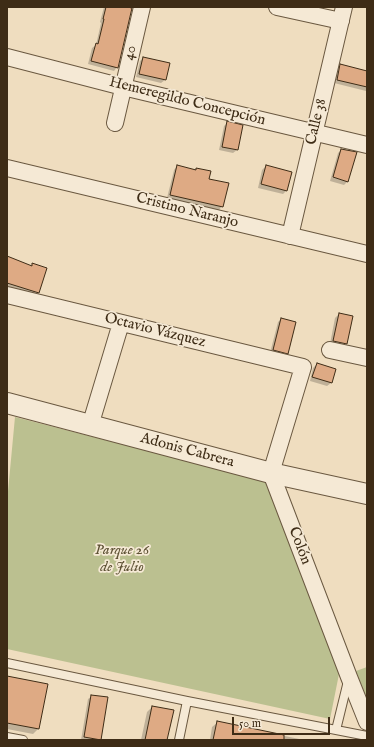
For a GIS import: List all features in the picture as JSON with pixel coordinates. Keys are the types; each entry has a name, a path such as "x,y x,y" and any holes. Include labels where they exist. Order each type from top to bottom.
{"street":[{"name":"40","path":"115,123 142,7"},
{"path":"277,7 342,14"},
{"name":"Calle 38","path":"290,236 342,14"},
{"name":"Hemeregildo Concepción","path":"7,57 123,87 367,145"},
{"name":"Cristino Naranjo","path":"7,168 367,254"},
{"name":"Octavio Vázquez","path":"7,295 303,367 271,473"},
{"path":"90,426 121,323"},
{"path":"330,350 367,358"},
{"name":"Adonis Cabrera","path":"8,408 90,426 271,473 367,494"},
{"name":"Colón","path":"271,473 367,722"}],"lane":[{"path":"7,663 187,701 367,736"},
{"path":"336,730 349,677"},
{"path":"179,740 187,701"},
{"path":"7,737 23,740"}],"green space":[{"name":"Parque 26 de Julio","path":"15,417 265,481 339,674 330,719 7,649 7,502"},
{"path":"367,667 367,699 356,671"}],"building":[{"path":"106,7 132,8 118,68 91,61 96,43 98,44"},
{"path":"143,57 170,63 166,80 139,74"},
{"path":"340,64 367,71 367,87 337,80"},
{"path":"227,121 243,125 238,150 222,147"},
{"path":"341,149 357,152 348,182 333,177"},
{"path":"177,165 196,170 196,168 211,171 209,179 229,183 223,207 170,195"},
{"path":"266,165 292,172 287,191 261,184"},
{"path":"7,256 32,266 32,263 47,268 39,293 7,283"},
{"path":"339,313 353,316 347,344 333,341"},
{"path":"281,318 296,322 288,354 273,350"},
{"path":"317,363 336,369 332,383 312,377"},
{"path":"7,676 48,684 39,729 7,723"},
{"path":"91,695 108,697 101,740 84,737"},
{"path":"152,706 174,710 167,740 145,740"},
{"path":"217,721 284,735 284,740 213,740"}]}
